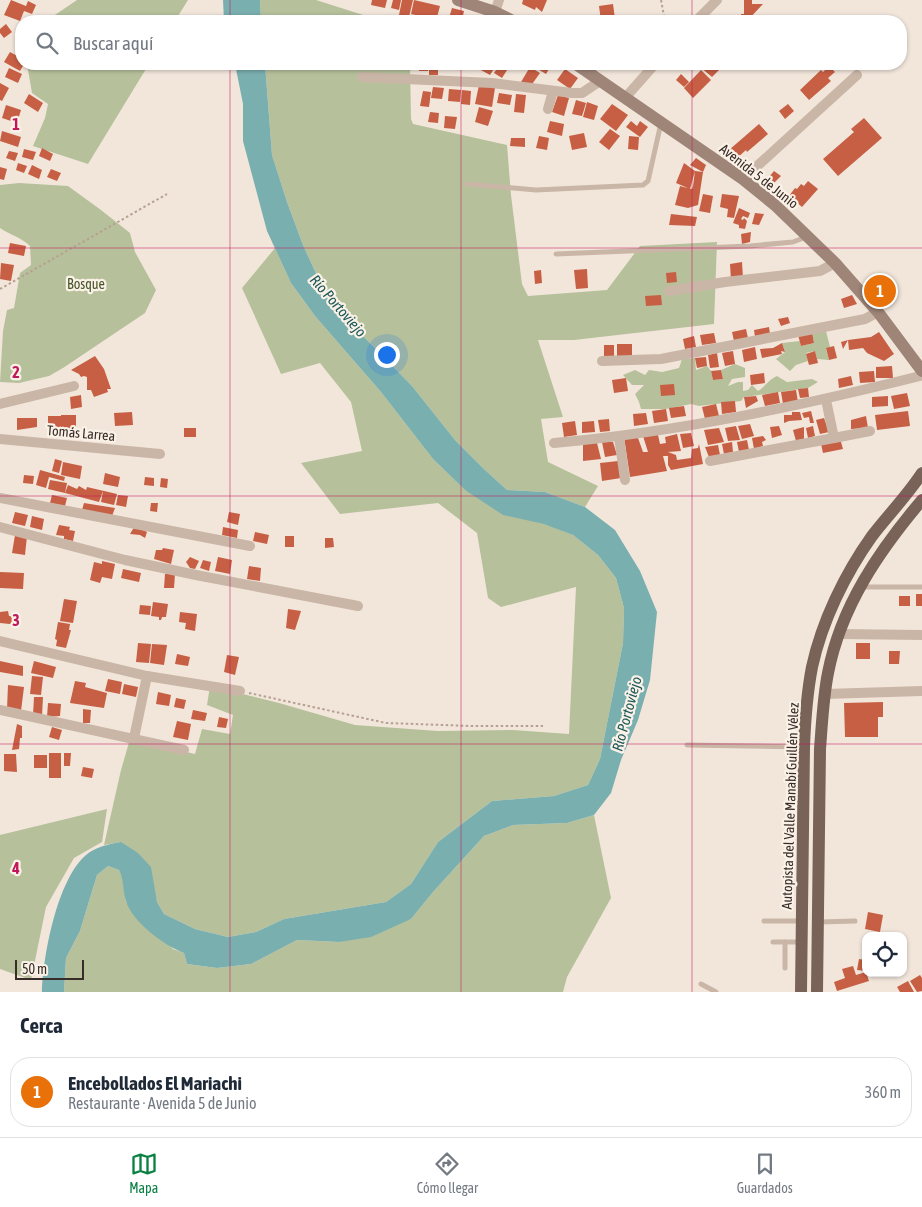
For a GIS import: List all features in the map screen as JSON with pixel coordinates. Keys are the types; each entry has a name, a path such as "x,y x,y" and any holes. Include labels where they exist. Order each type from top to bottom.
{"main road":[{"name":"Autopista del Valle Manabí Guillén Vélez","path":"801,992 804,747 806,711 812,667 819,643 847,576 872,537 922,473"},
{"name":"Autopista del Valle Manabí Guillén Vélez","path":"817,992 820,749 825,694 830,666 839,634 860,588 881,552 922,500"},
{"path":"802,923 818,923"}],"street":[{"path":"458,0 497,6 507,15"},
{"path":"702,15 717,0"},
{"name":"Avenida 5 de Junio","path":"584,70 743,180 775,205 835,263 878,312 898,339 921,376"},
{"path":"625,98 650,70"},
{"path":"743,180 857,75"},
{"path":"362,77 492,83 582,93 600,81"},
{"path":"548,109 553,91"},
{"path":"669,292 725,282 820,270 835,263"},
{"path":"602,360 661,360 865,319 878,312"},
{"path":"554,443 619,437 826,400 921,376"},
{"path":"0,404 74,386"},
{"path":"826,400 834,438"},
{"path":"710,461 870,431"},
{"path":"619,437 625,480"},
{"name":"Tomás Larrea","path":"0,439 160,454"},
{"path":"0,498 250,546"},
{"path":"0,527 134,562 358,606"},
{"path":"839,634 922,635"},
{"path":"0,641 147,676 240,691"},
{"path":"134,738 147,676"},
{"path":"825,694 922,691"},
{"path":"0,710 184,750"}],"lane":[{"path":"467,184 536,190 643,184 648,181 661,123"},
{"path":"556,254 750,246 793,242 809,236"},
{"path":"860,588 922,587"},
{"path":"687,746 804,747"},
{"path":"764,921 802,923"},
{"path":"818,923 855,921"},
{"path":"773,942 802,942"},
{"path":"785,942 785,968"},
{"path":"701,984 716,992"}],"path":[{"path":"661,0 664,15"},
{"path":"0,289 167,194"},
{"path":"240,691 386,723 543,726"}],"green space":[{"path":"77,0 188,0 179,15 55,15"},
{"path":"260,0 316,0 363,15 261,15"},
{"path":"28,70 145,70 88,164 33,146 45,118 48,104 32,93"},
{"path":"265,70 410,70 411,119 413,124 507,145 522,284 528,296 607,290 640,246 717,242 714,324 574,340 538,340 563,417 541,419 548,462 598,486 585,507 545,492 507,490 455,440 412,386 362,335 319,280 303,245 272,155"},
{"name":"Bosque","path":"19,183 68,186 101,210 130,233 135,252 156,290 145,313 49,376 19,383 0,382 3,331 7,310 14,308 20,273 31,265 30,246 23,240 0,228 0,185"},
{"path":"275,248 291,283 315,316 381,392 433,459 465,490 573,535 598,555 616,578 624,608 623,643 600,759 588,785 554,796 492,801 438,842 411,884 386,902 284,919 256,932 228,937 195,929 164,914 157,902 154,891 121,842 104,845 130,739 195,754 202,729 230,734 233,715 207,705 210,686 279,703 355,725 438,731 513,730 569,734 576,587 501,607 488,598 477,533 438,503 340,514 301,463 362,451 351,402 320,363 281,374 242,288"},
{"path":"826,331 830,347 826,349 829,360 817,359 815,351 806,353 808,361 796,365 790,371 776,359 785,352 782,343 800,341 801,346 814,343 812,332"},
{"path":"695,358 696,370 707,366 711,371 713,380 723,379 721,370 735,364 745,368 745,377 732,379 728,386 743,382 743,391 748,390 752,385 758,391 777,376 787,382 812,379 818,382 808,388 744,397 741,401 699,406 691,404 666,409 641,409 635,394 644,385 632,385 623,375 635,370 645,375 649,370 662,372 679,368 682,359"},
{"path":"107,809 102,842 74,858 46,907 31,980 0,969 0,835"},
{"path":"594,815 611,898 567,977 563,992 64,992 66,958 80,931 97,875 108,866 119,870 124,881 126,902 173,949 184,953 187,964 217,968 251,964 297,940 339,942 411,919 484,836 513,825 567,823"}],"water":[{"path":"223,0 260,0 261,15 224,15"},
{"name":"Río Portoviejo","path":"236,70 265,70 272,155 287,202 303,245 319,280 362,335 412,386 455,440 507,490 545,492 585,507 615,530 640,571 657,612 650,680 638,720 621,760 611,793 594,815 567,823 513,825 484,836 411,919 371,937 339,942 297,940 251,964 217,968 187,964 184,953 159,939 135,917 126,901 119,870 108,866 97,875 80,931 66,958 64,992 42,992 49,939 67,882 86,855 98,848 121,842 138,853 151,867 157,902 164,914 195,929 228,937 256,932 284,919 386,902 411,884 438,842 492,801 554,796 588,785 600,759 623,643 624,608 616,578 598,555 573,535 544,524 503,515 465,490 433,459 381,392 315,316 291,283 267,231 243,141 243,104"}],"building":[{"path":"11,0 26,6 28,1 36,5 32,14 24,11 22,15 15,15 15,19 4,15"},
{"path":"372,0 387,0 385,8 371,5"},
{"path":"393,0 401,0 399,10 391,8"},
{"path":"402,0 413,0 409,15 399,15"},
{"path":"414,0 440,6 438,15 411,14"},
{"path":"523,0 547,0 542,12 536,7 535,10 522,4"},
{"path":"744,0 752,0 752,4 763,4 753,15 741,15 744,14"},
{"path":"613,4 614,15 600,15 599,6"},
{"path":"452,8 464,11 463,15 450,15"},
{"path":"6,24 12,32 4,38 0,33 0,29"},
{"path":"10,52 15,55 15,68 4,62"},
{"path":"9,68 22,74 18,83 5,77"},
{"path":"429,70 438,70 438,75 429,75"},
{"path":"481,70 493,70 490,75"},
{"path":"496,70 507,70 502,78 494,73"},
{"path":"528,70 535,70 540,73 530,87 521,82"},
{"path":"539,70 548,70 546,74"},
{"path":"564,70 578,78 570,89 557,80"},
{"path":"701,70 711,80 693,98 684,88"},
{"path":"704,70 719,70 712,77"},
{"path":"821,70 823,72 825,70 833,70 835,72 828,78 831,81 809,100 800,90"},
{"path":"681,74 689,82 684,87 676,80"},
{"path":"0,83 9,88 2,101 0,100"},
{"path":"479,85 495,88 492,107 475,104"},
{"path":"433,87 444,88 442,99 431,98"},
{"path":"449,89 461,90 460,102 448,101"},
{"path":"462,90 471,91 470,105 461,104"},
{"path":"423,91 431,92 429,107 420,106"},
{"path":"499,93 512,95 510,105 497,103"},
{"path":"29,94 43,103 38,112 24,103"},
{"path":"516,94 526,95 524,113 514,112"},
{"path":"558,95 569,98 564,116 552,112"},
{"path":"576,100 586,103 582,116 572,114"},
{"path":"587,102 598,106 594,120 583,117"},
{"path":"612,104 628,115 616,131 600,119"},
{"path":"788,104 794,111 785,119 779,111"},
{"path":"6,105 21,110 17,123 2,118"},
{"path":"479,107 493,111 488,126 475,122"},
{"path":"430,112 439,113 438,123 428,122"},
{"path":"445,116 457,117 455,129 444,128"},
{"path":"864,118 882,138 838,176 823,159 854,132 851,129"},
{"path":"550,121 564,124 562,136 547,132"},
{"path":"631,121 637,126 640,121 648,127 640,137 626,127"},
{"path":"759,124 768,134 736,159 729,150"},
{"path":"610,129 620,136 609,150 599,142"},
{"path":"2,131 21,137 18,147 0,141"},
{"path":"584,133 587,147 572,150 569,136"},
{"path":"539,136 549,138 547,150 536,148"},
{"path":"629,136 639,137 638,150 628,149"},
{"path":"511,138 525,138 525,147 510,146"},
{"path":"42,148 53,154 50,161 39,156"},
{"path":"24,149 36,152 33,160 22,157"},
{"path":"9,151 18,153 15,161 6,158"},
{"path":"696,158 706,165 703,172 690,165"},
{"path":"18,163 27,166 24,173 16,170"},
{"path":"684,163 695,171 703,172 698,205 688,208 675,205 680,186 688,188 676,183","holes":["695,171 693,186 690,189"]},
{"path":"32,165 42,170 39,179 28,174"},
{"path":"0,167 7,169 4,180 0,179"},
{"path":"51,169 61,173 57,181 47,177"},
{"path":"774,171 781,176 774,183 768,178"},
{"path":"808,181 818,189 802,207 789,196 795,188 797,189 801,184 804,186"},
{"path":"703,194 713,196 710,213 699,211"},
{"path":"722,194 739,196 734,218 727,217 728,209 720,207"},
{"path":"739,208 750,213 748,218 743,216 741,219 743,220 744,218 747,221 745,229 739,228 739,225 733,223"},
{"path":"755,213 764,214 759,225 752,224"},
{"path":"671,214 697,217 695,226 669,225"},
{"path":"751,232 750,242 742,244 741,234"},
{"path":"10,243 26,246 24,256 8,253"},
{"path":"742,262 743,278 731,280 730,264"},
{"path":"1,263 14,265 11,281 0,279"},
{"path":"587,269 588,288 576,289 574,270"},
{"path":"541,270 542,283 535,284 534,271"},
{"path":"676,272 677,282 667,283 666,273"},
{"path":"661,295 662,305 646,306 645,296"},
{"path":"852,295 857,304 844,308 841,299"},
{"path":"788,317 790,323 781,326 778,319"},
{"path":"769,327 770,334 755,337 754,330"},
{"path":"746,329 748,338 734,341 732,332"},
{"path":"812,332 814,343 801,346 798,335"},
{"path":"879,332 894,354 884,361 867,353 863,348 849,350 848,340 871,337"},
{"path":"714,333 716,343 702,345 700,335"},
{"path":"694,336 696,347 685,349 683,339"},
{"path":"848,340 843,349 841,342"},
{"path":"782,343 785,352 781,351 782,354 762,358 760,349 773,348"},
{"path":"617,344 632,344 632,357 617,357"},
{"path":"604,345 614,345 614,357 604,357"},
{"path":"834,346 837,358 829,360 826,348"},
{"path":"755,347 757,359 744,362 742,350"},
{"path":"733,351 735,364 725,366 722,353"},
{"path":"815,351 818,363 809,365 806,354"},
{"path":"717,353 719,367 710,368 708,355"},
{"path":"95,356 104,369 111,389 107,389 108,392 94,397 91,390 87,390 87,377 81,377 71,370"},
{"path":"706,357 707,366 697,368 695,358"},
{"path":"892,366 893,378 876,378 876,367"},
{"path":"721,370 723,379 713,380 711,371"},
{"path":"874,371 875,382 860,383 859,372"},
{"path":"764,373 765,383 751,385 750,375"},
{"path":"851,376 853,385 839,388 838,379"},
{"path":"626,378 628,391 614,393 612,380"},
{"path":"674,384 675,395 661,396 660,385"},
{"path":"808,388 809,397 800,398 798,389"},
{"path":"796,390 798,402 783,404 781,392"},
{"path":"778,392 780,403 765,406 762,395"},
{"path":"907,393 910,406 894,409 891,396"},
{"path":"81,395 82,407 71,409 70,397"},
{"path":"756,396 758,401 746,408 744,397"},
{"path":"888,396 888,406 872,407 872,397"},
{"path":"735,401 736,412 722,414 721,402"},
{"path":"716,404 719,416 705,419 702,407"},
{"path":"684,406 686,416 671,418 669,408"},
{"path":"666,409 668,421 654,423 652,411"},
{"path":"811,411 814,423 810,423 809,417 804,418 802,413"},
{"path":"908,411 910,426 877,430 875,415"},
{"path":"132,412 133,425 115,426 114,413"},
{"path":"792,412 800,412 802,420 784,423 784,415 792,415"},
{"path":"646,413 648,424 634,426 633,414"},
{"path":"76,415 76,433 48,431 48,416"},
{"path":"866,416 868,428 851,429 851,420"},
{"path":"17,418 37,418 37,427 17,430"},
{"path":"824,418 829,432 820,434 816,420"},
{"path":"609,419 610,431 600,432 598,420"},
{"path":"575,421 577,435 564,437 562,423"},
{"path":"594,421 595,432 582,433 582,422"},
{"path":"750,424 754,436 742,439 738,426"},
{"path":"736,426 740,440 728,441 725,428"},
{"path":"779,426 782,435 772,438 770,427"},
{"path":"813,426 815,436 808,438 806,428"},
{"path":"804,427 804,439 796,441 793,430"},
{"path":"184,428 196,428 196,437 184,437"},
{"path":"719,428 724,442 708,445 704,430"},
{"path":"691,433 694,446 683,448 680,434"},
{"path":"677,434 681,451 668,452 676,455 677,460 691,458 692,449 698,448 699,444 703,464 671,470 668,465 668,456 663,456 667,471 630,477 624,437 638,438 643,452 648,452 643,436 658,435 660,444 666,443 665,437"},
{"path":"763,436 766,440 762,442 763,446 754,449 752,438"},
{"path":"747,440 749,450 739,452 737,442"},
{"path":"840,441 843,449 823,453 821,444"},
{"path":"602,442 613,442 617,455 605,457"},
{"path":"732,442 733,452 724,454 722,444"},
{"path":"583,443 597,443 601,459 583,461"},
{"path":"718,445 720,455 709,457 705,447"},
{"path":"55,459 62,461 59,473 52,471"},
{"path":"618,461 621,478 602,481 600,463"},
{"path":"63,462 82,466 80,479 61,475"},
{"path":"40,470 65,477 64,481 49,477 46,488 36,485"},
{"path":"105,473 120,477 118,487 103,484"},
{"path":"24,475 34,476 33,484 23,483"},
{"path":"145,477 154,478 154,486 144,485"},
{"path":"161,478 168,479 167,488 160,487"},
{"path":"50,480 67,483 65,493 48,489"},
{"path":"68,485 77,489 79,486 86,490 87,487 117,494 114,505 101,502 103,491 99,502 65,493"},
{"path":"52,495 67,498 65,506 50,503"},
{"path":"118,495 128,496 126,507 116,505"},
{"path":"84,503 115,508 112,516 82,510"},
{"path":"151,503 158,503 157,512 150,511"},
{"path":"15,512 28,515 25,526 12,523"},
{"path":"229,512 240,514 238,525 227,522"},
{"path":"32,516 44,519 42,530 30,527"},
{"path":"59,525 70,527 69,530 75,531 73,541 64,539 64,536 56,535"},
{"path":"136,527 147,532 145,538 140,535 130,534"},
{"path":"223,527 238,530 237,538 222,535"},
{"path":"255,532 269,535 267,544 253,541"},
{"path":"15,535 27,536 25,555 12,553"},
{"path":"285,536 294,536 294,547 285,547"},
{"path":"325,538 333,538 334,547 325,548"},
{"path":"163,548 174,550 171,564 154,559 156,550 162,550"},
{"path":"190,557 199,561 195,569 190,568 186,562"},
{"path":"218,557 232,560 230,574 215,571"},
{"path":"203,560 211,562 209,571 200,568"},
{"path":"102,561 115,564 112,579 102,577 100,583 90,580 94,562 102,564"},
{"path":"249,566 261,568 260,581 247,579"},
{"path":"123,569 141,573 139,582 121,578"},
{"path":"0,572 24,573 23,589 0,588"},
{"path":"165,574 175,574 174,588 164,588"},
{"path":"916,594 922,594 922,606 916,606"},
{"path":"899,596 910,596 910,606 899,606"},
{"path":"64,599 77,601 73,623 60,621"},
{"path":"153,602 168,604 166,617 162,617 159,620 159,617 151,616"},
{"path":"140,605 151,606 150,615 139,614"},
{"path":"288,609 301,611 295,630 286,628"},
{"path":"8,611 9,616 20,617 19,625 0,623 0,612"},
{"path":"180,612 197,614 195,631 185,629 186,623 179,622"},
{"path":"58,622 70,624 69,630 71,630 66,648 56,646 57,640 55,639"},
{"path":"138,643 151,644 149,663 136,662"},
{"path":"856,643 870,643 870,659 856,659"},
{"path":"152,644 167,645 164,665 150,663"},
{"path":"889,651 900,651 899,664 889,664"},
{"path":"177,654 190,657 188,666 175,664"},
{"path":"227,655 239,657 235,675 224,672"},
{"path":"0,661 23,666 23,676 0,672"},
{"path":"34,661 56,667 53,678 31,673"},
{"path":"32,676 43,677 41,695 30,694"},
{"path":"108,679 122,682 120,694 105,691"},
{"path":"75,681 86,683 85,687 107,693 104,708 70,703"},
{"path":"124,684 138,687 136,697 122,694"},
{"path":"8,685 24,687 21,711 7,709"},
{"path":"158,692 171,695 169,706 156,704"},
{"path":"34,697 43,697 42,716 33,715"},
{"path":"176,698 186,700 184,709 174,707"},
{"path":"883,702 883,717 878,717 878,737 845,737 844,703"},
{"path":"48,703 61,704 60,716 47,717"},
{"path":"83,709 91,710 90,723 83,723"},
{"path":"193,710 207,713 205,721 191,719"},
{"path":"219,717 228,719 226,728 217,727"},
{"path":"177,721 191,724 188,740 173,737"},
{"path":"17,724 22,726 22,738 20,738 19,749 12,750"},
{"path":"52,727 62,730 59,740 49,737"},
{"path":"49,753 61,753 61,778 49,778"},
{"path":"64,753 71,753 70,766 64,766"},
{"path":"4,754 16,754 17,772 4,771"},
{"path":"34,755 47,755 47,768 34,768"},
{"path":"83,767 94,769 92,778 81,776"},
{"path":"868,912 883,915 880,932 865,929"},
{"path":"859,959 862,959 862,971 857,970"},
{"path":"853,966 856,975 862,973 862,977 868,977 869,981 837,991 834,982 845,978 842,969"},
{"path":"920,975 922,978 922,991 917,992 910,981"},
{"path":"908,981 914,992 900,992 897,987"}],"place":[{"name":"Encebollados El Mariachi","path":"880,291"}]}
